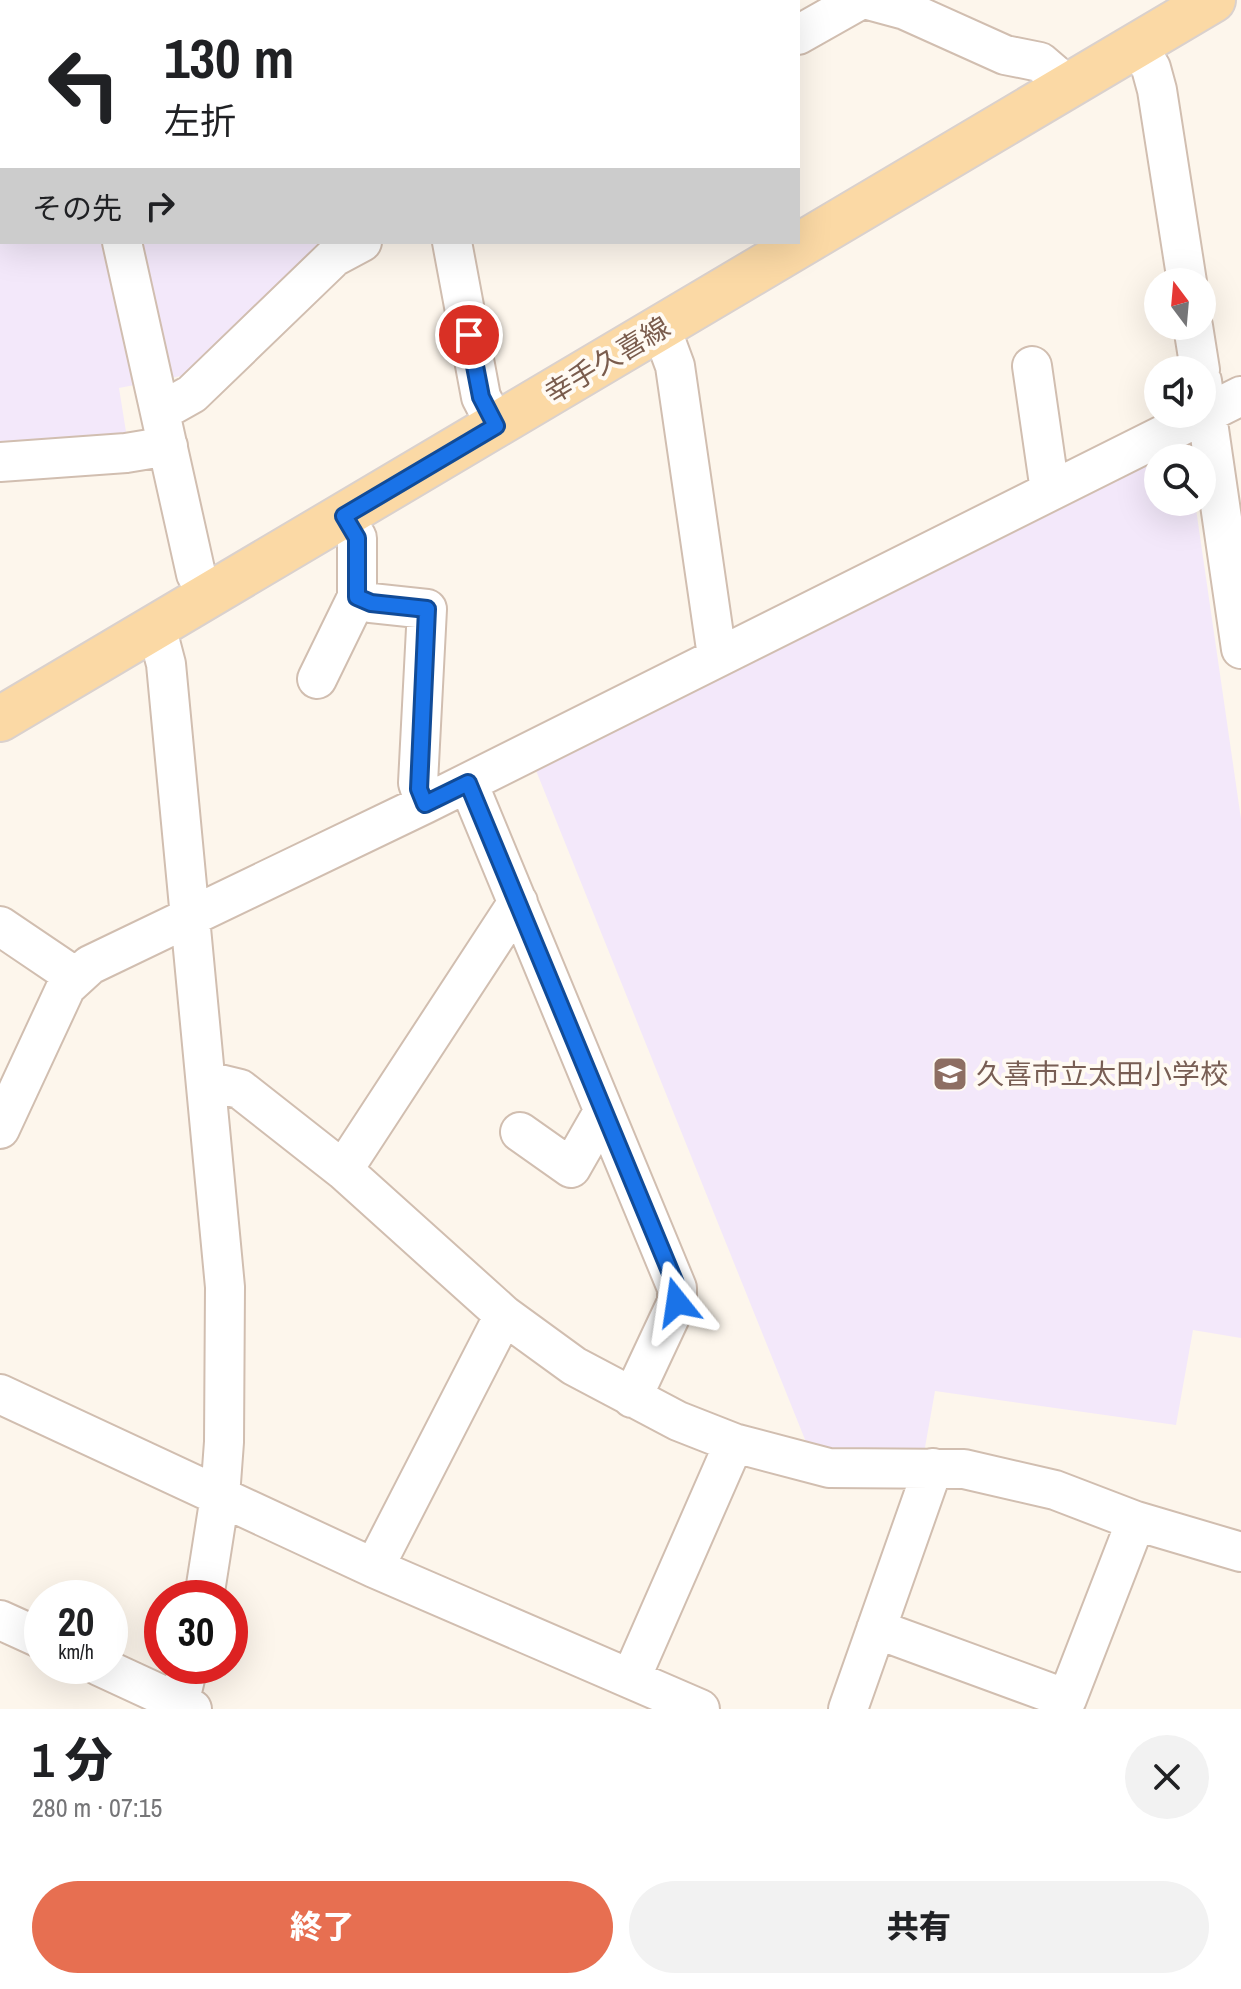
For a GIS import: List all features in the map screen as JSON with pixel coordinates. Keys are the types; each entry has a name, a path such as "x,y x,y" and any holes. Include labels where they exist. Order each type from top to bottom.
{"main road":[{"name":"幸手久喜線","path":"0,719 1213,0"}],"street":[{"path":"800,34 860,0"},
{"path":"868,0 905,10 1005,55 1040,62 1054,74 1064,90"},
{"path":"1138,47 1151,68 1157,90 1185,268"},
{"path":"122,244 196,574 208,597"},
{"path":"0,462 126,453 160,413 192,394 334,257 358,244"},
{"path":"452,244 481,397 496,426"},
{"path":"661,328 675,366 717,656"},
{"path":"1032,366 1050,491"},
{"path":"1216,397 1241,396"},
{"path":"0,1129 74,976 90,965 468,783 1050,491 1153,428"},
{"path":"1210,428 1233,538 1241,649"},
{"path":"317,679 357,597 357,538 344,516"},
{"path":"357,597 371,603 427,609 418,783 425,804"},
{"path":"156,626 165,652 225,1287 226,1363 220,1496 207,1580"},
{"path":"468,783 677,1288 677,1302 632,1398"},
{"path":"343,1170 518,902"},
{"path":"0,926 74,976"},
{"path":"207,1081 240,1089 343,1170 504,1315 574,1366 632,1398 734,1443 829,1468 964,1469 1055,1490 1136,1521 1241,1552"},
{"path":"520,1132 571,1168 603,1112"},
{"path":"374,1568 504,1315"},
{"path":"0,1394 374,1568 700,1709"},
{"path":"631,1678 734,1443"},
{"path":"848,1709 933,1468"},
{"path":"876,1629 1067,1699 1136,1521"},
{"path":"0,1620 24,1631"},
{"path":"128,1680 183,1707 186,1684"}],"shaded area":[{"path":"0,244 349,244 186,375 119,388 127,438 0,451"},
{"name":"久喜市立太田小学校","path":"1185,437 1186,444 1171,444"},
{"name":"久喜市立太田小学校","path":"1144,458 1144,516 1197,516 1241,819 1241,1338 1193,1330 1176,1425 935,1391 924,1453 810,1452 535,768"}],"place":[{"name":"久喜市立太田小学校","path":"950,1074"}],"route":[{"path":"469,335 481,397 496,426 344,516 358,544 357,597 371,603 427,609 419,789 425,804 468,783 677,1288 677,1302"}]}
